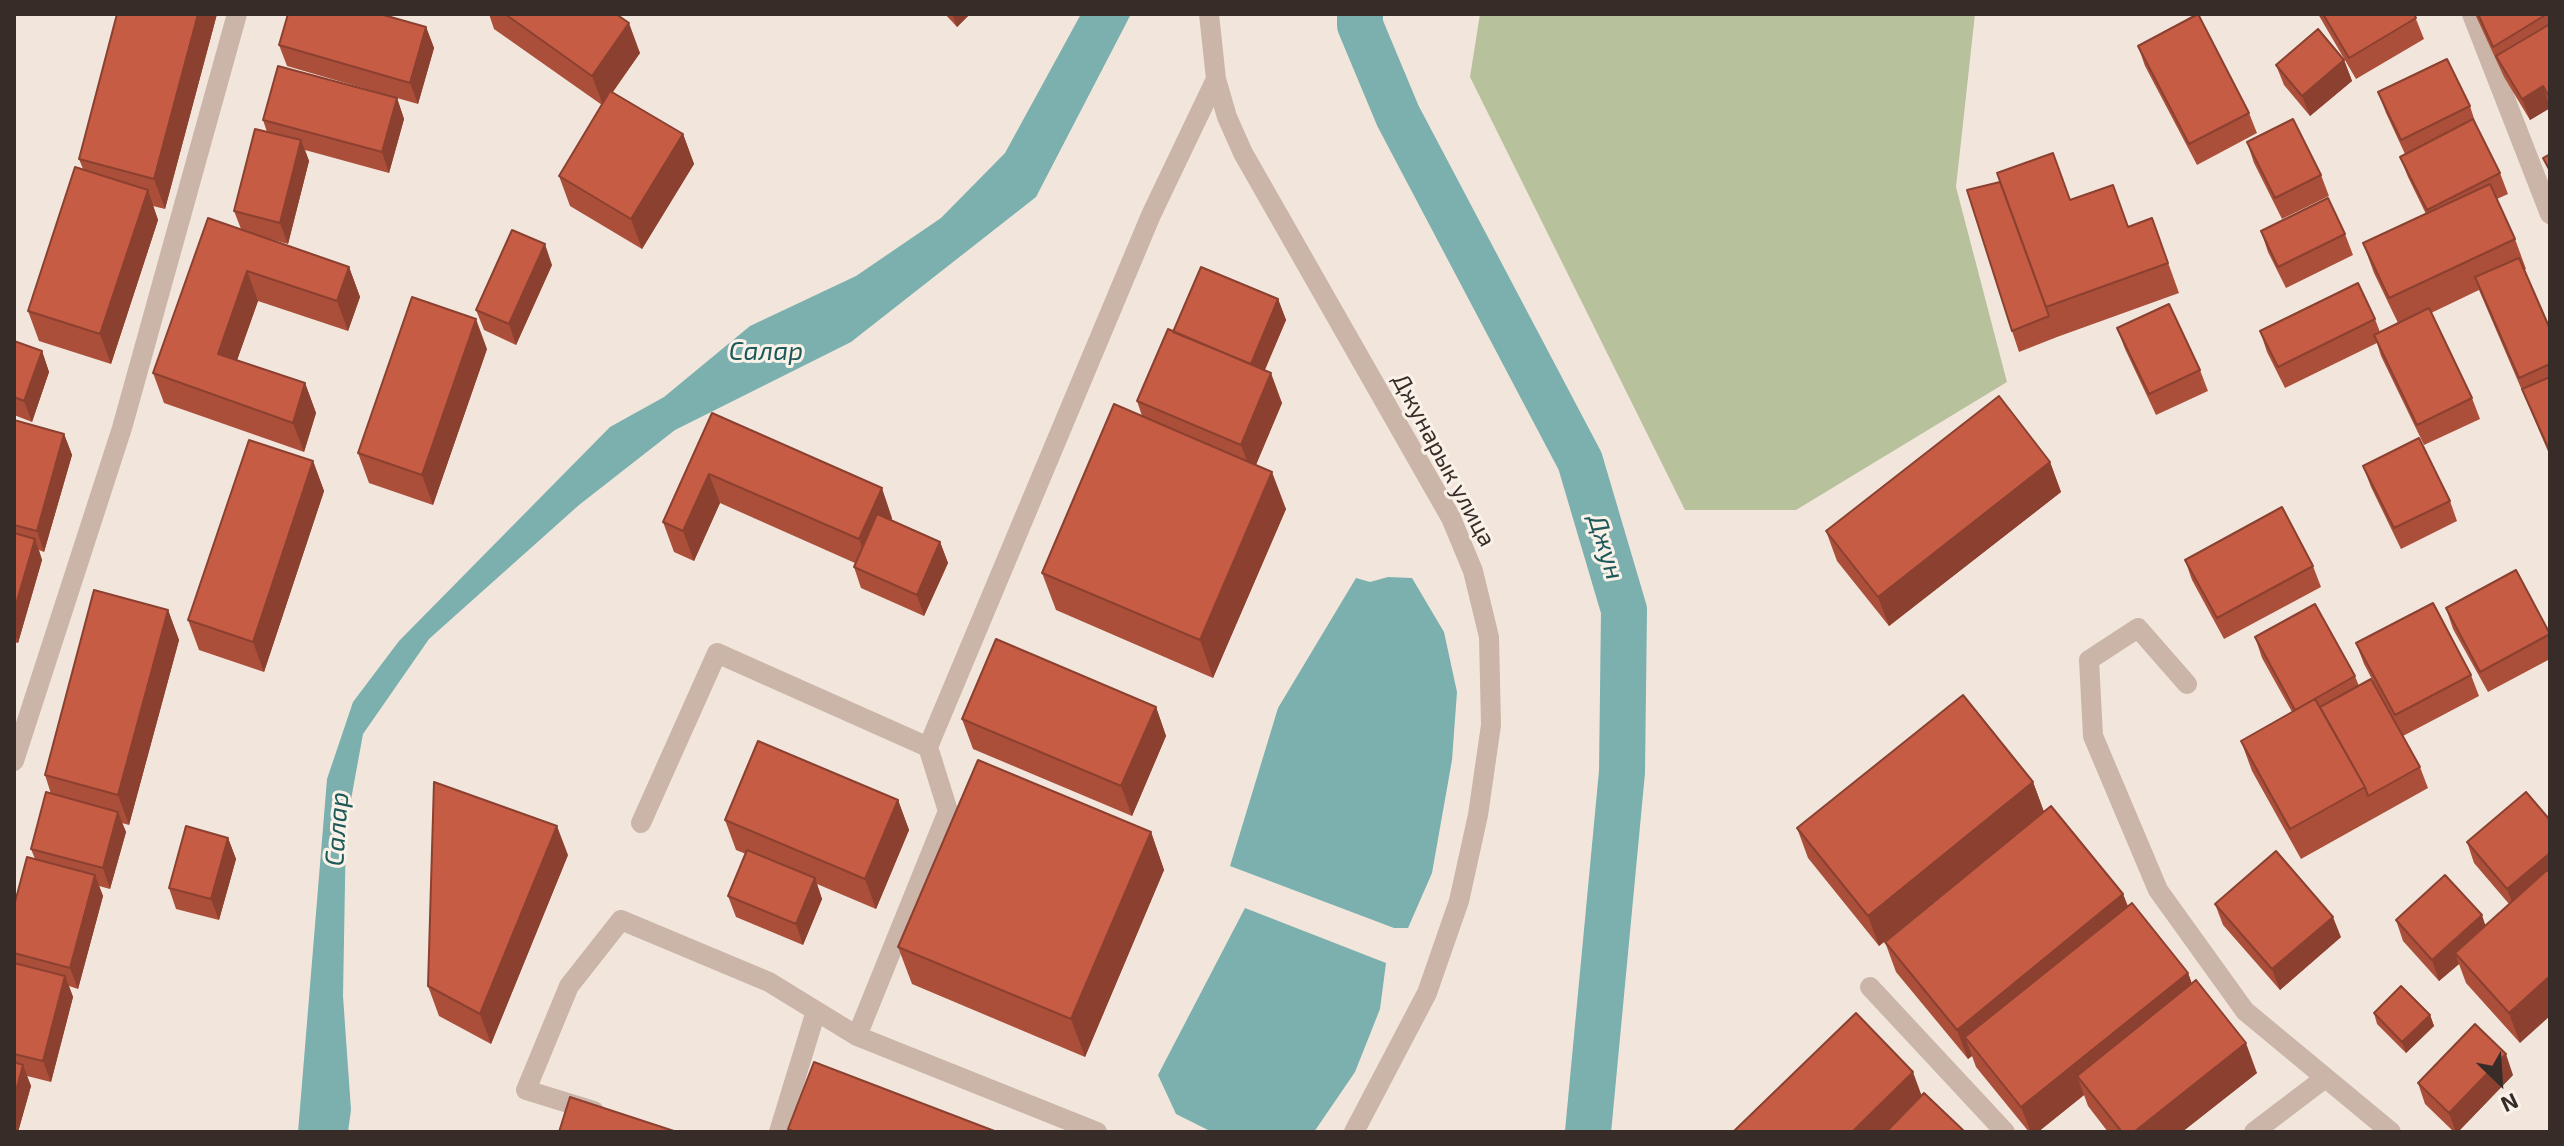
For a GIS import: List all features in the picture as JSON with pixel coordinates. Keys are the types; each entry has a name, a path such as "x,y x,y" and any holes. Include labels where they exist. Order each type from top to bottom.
{"street":[{"path":"14,761 122,428 237,14"},
{"name":"Джунарык улица","path":"1209,14 1216,79 1243,153 1451,518 1473,571 1489,637 1491,725 1478,815 1459,901 1427,993 1354,1132"},
{"path":"2472,14 2550,214"},
{"path":"857,1036 948,811 928,747 1151,215 1216,79"},
{"path":"2187,684 2138,628 2089,660 2093,736 2158,890 2245,1011 2391,1132"},
{"path":"641,823 717,653 928,747"},
{"path":"617,1118 526,1090 569,986 621,920 769,982 857,1036 1097,1132"},
{"path":"1870,987 2005,1132"},
{"path":"779,1132 816,1011"},
{"path":"2254,1132 2325,1078"}],"green space":[{"path":"1480,14 1975,14 1956,187 2007,382 1796,510 1685,510 1470,77"}],"water":[{"name":"Салар","path":"1081,14 1131,14 1036,197 851,342 675,430 579,505 429,639 363,734 346,827 343,996 351,1110 348,1132 298,1132 327,779 353,702 399,641 610,427 664,397 750,326 856,276 941,218 1005,153"},
{"path":"1388,577 1412,578 1444,632 1457,692 1452,760 1432,873 1408,928 1394,928 1230,866 1278,708 1356,578 1370,582"},
{"path":"1245,908 1386,963 1380,1009 1355,1072 1314,1132 1212,1132 1176,1114 1158,1075"}],"building":[{"path":"117,14 198,14 154,179 79,159"},
{"path":"288,14 380,14 426,27 410,83 279,45"},
{"path":"505,14 616,14 629,23 592,76"},
{"path":"2198,14 2249,113 2189,144 2138,46"},
{"path":"2323,14 2414,14 2416,18 2349,58"},
{"path":"2478,14 2547,14 2493,47"},
{"path":"2550,24 2550,98 2543,86 2522,99 2496,56"},
{"path":"2318,29 2344,60 2302,96 2276,65"},
{"path":"2447,59 2470,106 2401,140 2378,92"},
{"path":"278,66 397,98 382,152 263,120"},
{"path":"610,91 683,134 631,219 559,176"},
{"path":"2293,119 2321,175 2275,198 2247,142"},
{"path":"2473,119 2500,173 2427,210 2400,157"},
{"path":"255,129 301,140 280,223 234,211"},
{"path":"2053,153 2070,200 2113,185 2128,227 2152,218 2168,263 2046,307 1997,173"},
{"path":"2550,154 2550,171 2543,158"},
{"path":"75,167 148,190 100,334 28,311"},
{"path":"2000,182 2049,316 2012,331 1967,190"},
{"path":"2490,184 2515,239 2389,298 2363,243"},
{"path":"2328,198 2345,234 2278,267 2261,231"},
{"path":"208,218 349,267 337,301 247,271 218,354 305,383 293,423 153,373"},
{"path":"512,230 545,244 509,324 476,310"},
{"path":"2519,258 2550,329 2550,364 2519,378 2475,277"},
{"path":"1201,267 1278,299 1251,364 1173,332"},
{"path":"2358,283 2375,319 2278,367 2260,331"},
{"path":"412,297 476,319 422,475 358,453"},
{"path":"2169,304 2200,370 2149,394 2117,328"},
{"path":"2429,308 2472,398 2417,425 2374,335"},
{"path":"1168,329 1271,373 1241,445 1137,401"},
{"path":"14,341 42,351 24,401 14,397"},
{"path":"2550,377 2550,452 2522,389"},
{"path":"1999,396 2050,462 1878,597 1826,531"},
{"path":"1114,404 1272,472 1200,640 1042,573"},
{"path":"712,413 882,488 859,539 709,474 683,531 663,522"},
{"path":"14,420 64,434 37,531 14,525"},
{"path":"2419,438 2450,501 2394,528 2363,466"},
{"path":"249,440 313,461 253,642 188,620"},
{"path":"2282,507 2313,566 2217,618 2185,560"},
{"path":"877,514 940,542 917,595 854,567"},
{"path":"14,533 35,539 14,611"},
{"path":"2516,570 2550,634 2480,672 2446,608"},
{"path":"94,590 168,610 118,795 45,775"},
{"path":"2433,603 2471,675 2395,715 2356,643"},
{"path":"2315,604 2355,676 2295,710 2255,637"},
{"path":"996,639 1156,707 1121,786 962,719"},
{"path":"2371,679 2420,767 2368,796 2320,707"},
{"path":"1963,695 2033,782 1868,916 1797,828"},
{"path":"2315,699 2365,787 2290,829 2241,741"},
{"path":"758,741 898,800 865,879 725,820"},
{"path":"978,760 1151,832 1071,1019 898,947"},
{"path":"434,782 557,826 480,1014 428,986"},
{"path":"46,792 118,812 103,868 31,849"},
{"path":"2526,792 2550,820 2550,853 2507,889 2467,842"},
{"path":"2051,806 2123,894 1957,1030 1885,942"},
{"path":"186,826 228,838 211,899 169,888"},
{"path":"747,850 815,878 796,924 728,896"},
{"path":"2276,851 2333,917 2272,969 2215,904"},
{"path":"27,857 95,875 70,968 14,953 14,906"},
{"path":"2547,870 2550,873 2550,976 2509,1013 2455,953"},
{"path":"2445,875 2482,915 2432,960 2396,920"},
{"path":"2132,903 2188,973 2021,1107 1965,1037"},
{"path":"14,963 65,976 43,1061 14,1054"},
{"path":"2196,980 2246,1043 2134,1132 2122,1132 2077,1076"},
{"path":"2401,986 2430,1015 2402,1042 2374,1013"},
{"path":"1856,1013 1913,1072 1852,1132 1733,1132"},
{"path":"2475,1024 2506,1054 2449,1113 2418,1083"},
{"path":"14,1062 23,1065 14,1098"},
{"path":"814,1062 997,1132 794,1132 788,1129"},
{"path":"1924,1093 1965,1132 1886,1132"},
{"path":"570,1097 677,1132 559,1132"}],"waterway":[{"name":"Джун","path":"1360,14 1360,25 1398,116 1580,461 1624,610 1622,772 1588,1132"}]}
